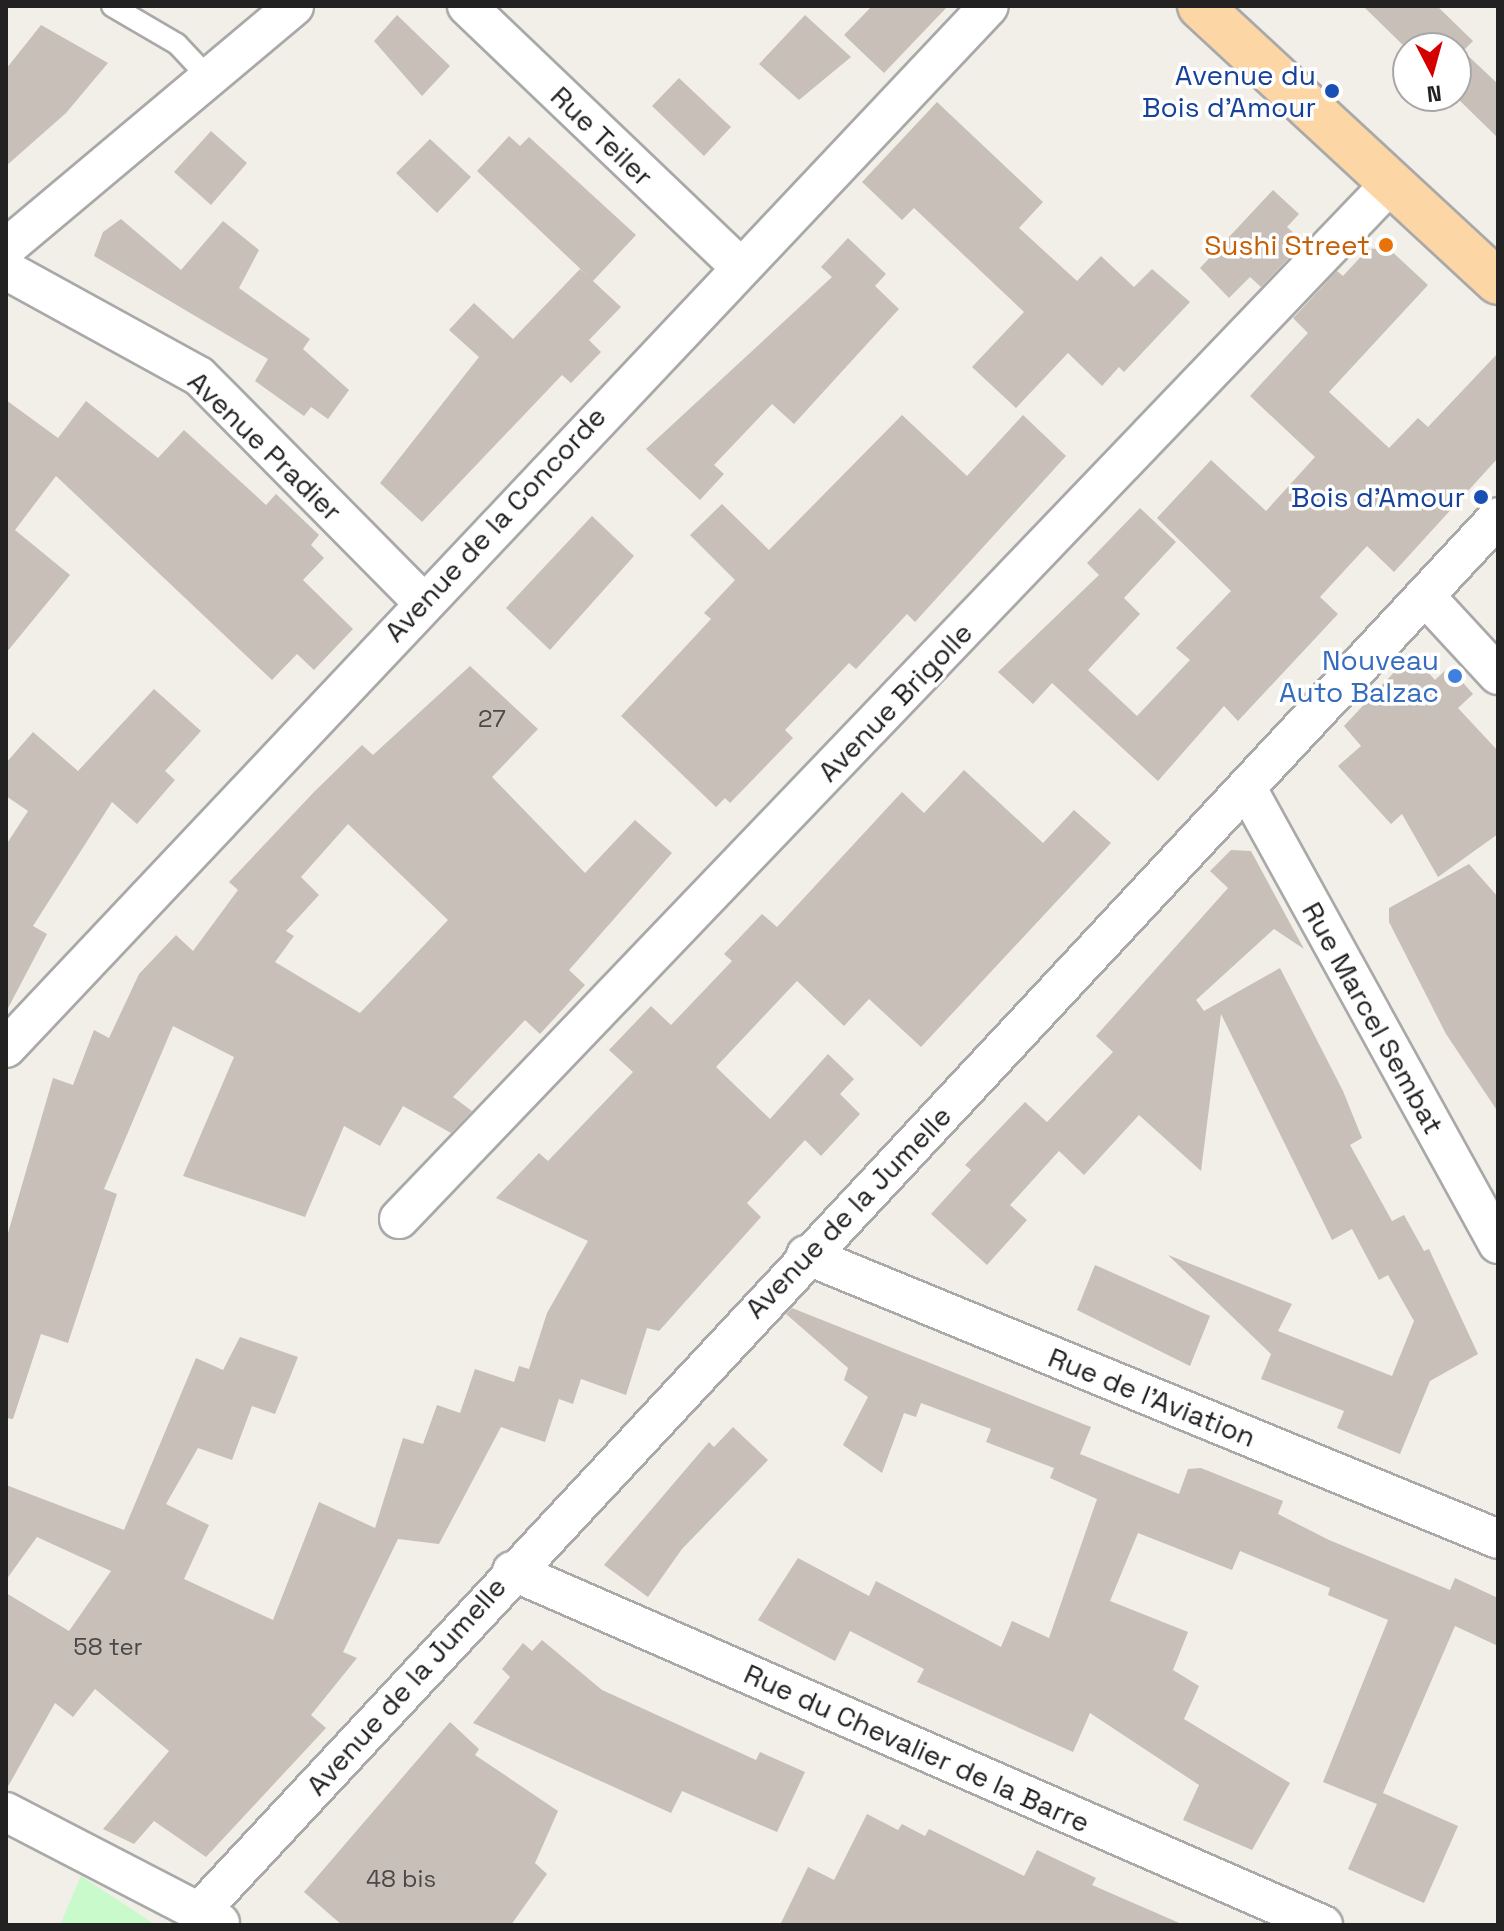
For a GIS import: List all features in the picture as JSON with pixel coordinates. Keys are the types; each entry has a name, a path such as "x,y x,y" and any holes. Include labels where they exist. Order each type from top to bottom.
{"main road":[{"path":"1200,6 1498,282"}],"street":[{"path":"6,248 294,6"},
{"name":"Rue Teiler","path":"467,6 738,265"},
{"name":"Avenue de la Concorde","path":"6,1048 738,265 989,6"},
{"name":"Avenue Brigolle","path":"399,1219 1390,184"},
{"name":"Avenue Pradier","path":"6,270 199,376 422,601"},
{"name":"Avenue de la Jumelle","path":"212,1918 512,1571 806,1255 1249,792 1498,517"},
{"path":"1426,597 1498,675"},
{"name":"Rue Marcel Sembat","path":"1249,792 1498,1244"},
{"name":"Rue de l'Aviation","path":"806,1255 1498,1539"},
{"name":"Rue du Chevalier de la Barre","path":"512,1571 1323,1925"},
{"path":"6,1812 212,1918"}],"lane":[{"path":"112,6 177,44 208,77"}],"green space":[{"path":"81,1876 156,1925 60,1925"}],"building":[{"path":"872,6 948,6 884,73 844,35"},
{"path":"1363,6 1437,6 1464,32 1392,32"},
{"path":"397,15 450,66 422,96 374,41"},
{"path":"805,15 851,57 799,100 759,64"},
{"path":"41,25 108,63 66,113 6,166 6,69"},
{"path":"1472,59 1498,84 1498,138 1471,112"},
{"path":"679,78 731,127 704,156 652,106"},
{"path":"937,102 1043,202 1019,228 1077,281 1101,256 1134,287 1152,269 1190,302 1124,372 1119,367 1102,386 1068,353 1016,408 972,367 1024,312 914,208 902,220 862,182"},
{"path":"211,131 247,163 211,205 174,172"},
{"path":"509,136 520,146 529,137 636,235 593,281 621,307 589,340 601,352 571,383 562,375 422,522 380,483 479,357 449,330 474,303 513,339 580,269 589,277 477,171"},
{"path":"430,139 471,177 437,213 396,173"},
{"path":"1273,190 1299,214 1287,227 1304,242 1261,287 1250,277 1229,298 1200,268"},
{"path":"121,219 181,270 223,221 259,250 239,288 310,339 303,349 349,390 328,419 311,407 304,416 255,381 268,359 94,256 103,232"},
{"path":"848,238 886,274 875,286 899,309 794,424 772,404 714,465 724,474 700,500 646,449 832,277 821,267"},
{"path":"1388,248 1428,285 1329,392 1389,448 1418,418 1428,427 1498,353 1498,458 1394,572 1367,546 1320,597 1338,614 1238,721 1224,706 1158,781 1052,683 1033,704 998,672 1099,575 1087,563 1140,508 1176,542 1124,598 1140,614 1088,670 1137,716 1190,660 1176,648 1231,591 1157,518 1211,460 1266,511 1315,457 1250,396 1308,333 1293,318 1337,271 1343,276 1368,249"},
{"path":"6,400 58,438 86,401 158,458 184,430 266,505 276,494 319,535 311,545 324,558 303,580 353,629 314,670 297,654 272,680 56,476 15,530 70,575 6,653"},
{"path":"902,415 967,476 1023,415 1066,456 915,622 907,614 856,669 849,663 785,730 793,738 730,803 725,798 716,807 621,716 711,619 704,613 735,580 690,535 722,504 769,550"},
{"path":"592,516 634,556 550,650 506,608"},
{"path":"1411,654 1435,680 1449,667 1473,694 1458,708 1498,751 1498,834 1438,877 1402,814 1391,824 1338,766 1361,746 1344,726"},
{"path":"470,666 538,729 492,777 585,873 635,820 672,853 569,970 585,985 540,1034 525,1020 453,1097 472,1111 451,1133 403,1106 380,1146 344,1126 305,1217 183,1176 234,1057 173,1026 104,1189 117,1194 68,1343 41,1334 13,1419 6,1418 6,1240 53,1078 73,1085 94,1030 109,1038 139,974 176,935 193,951 238,890 229,882 362,745 373,755","holes":["348,824 448,920 360,1013 275,962 294,936 286,931 319,895 301,877"]},
{"path":"154,689 201,731 165,771 175,780 137,824 112,802 33,926 47,934 6,1012 6,845 28,811 6,796 6,763 33,732 78,771"},
{"path":"964,770 1043,843 1074,810 1111,843 921,1047 869,999 844,1026 797,981 716,1067 770,1119 828,1054 854,1079 840,1094 860,1114 821,1156 805,1140 747,1203 761,1217 659,1331 647,1328 626,1395 581,1379 573,1404 559,1399 545,1442 501,1427 439,1544 398,1539 343,1652 357,1658 311,1715 326,1728 206,1857 154,1821 134,1844 103,1829 169,1751 95,1689 73,1717 55,1703 6,1790 6,1593 69,1631 111,1571 37,1537 6,1580 6,1485 124,1530 196,1358 223,1370 240,1337 298,1357 275,1414 252,1406 232,1460 198,1448 166,1504 209,1525 184,1579 273,1620 319,1502 375,1528 403,1438 423,1444 437,1405 460,1413 475,1369 514,1382 519,1366 529,1369 547,1313 588,1241 496,1198 539,1153 548,1161 633,1072 609,1050 651,1006 671,1025 732,961 724,954 762,914 777,927 902,792 924,813"},
{"path":"1231,850 1251,851 1304,949 1274,929 1196,1000 1204,1011 1280,968 1343,1091 1362,1138 1350,1145 1392,1221 1404,1215 1424,1251 1429,1249 1478,1354 1430,1381 1400,1454 1337,1428 1344,1411 1261,1379 1271,1354 1168,1255 1292,1304 1278,1331 1392,1376 1414,1321 1388,1275 1379,1280 1352,1229 1332,1240 1221,1014 1201,1171 1139,1115 1084,1175 1059,1151 1010,1205 1027,1220 987,1265 931,1214 971,1170 965,1165 1025,1102 1047,1122 1113,1052 1096,1036 1228,888 1210,871"},
{"path":"1469,864 1498,897 1498,1112 1446,1034 1389,922 1389,908"},
{"path":"1095,1265 1210,1316 1190,1366 1077,1310"},
{"path":"792,1308 1091,1427 1080,1454 1179,1494 1188,1469 1201,1468 1283,1501 1278,1514 1329,1540 1450,1590 1455,1578 1498,1598 1498,1646 1455,1626 1383,1793 1458,1826 1424,1903 1348,1869 1377,1804 1323,1782 1388,1620 1328,1595 1330,1588 1240,1551 1232,1570 1138,1533 1110,1601 1188,1632 1173,1670 1199,1686 1184,1719 1290,1783 1252,1850 1183,1820 1199,1785 1090,1713 1073,1752 917,1682 924,1669 850,1631 835,1661 758,1620 798,1558 869,1596 876,1581 1001,1647 1012,1621 1049,1638 1097,1499 1050,1478 1054,1468 986,1442 991,1429 921,1403 916,1417 904,1413 882,1473 843,1445 868,1397 844,1380 848,1368 786,1314"},
{"path":"733,1427 768,1460 682,1549 648,1597 604,1565 709,1442 714,1447"},
{"path":"542,1640 602,1690 756,1760 760,1752 805,1772 777,1832 682,1791 671,1813 473,1723 510,1677 502,1669 523,1643 532,1651"},
{"path":"450,1722 479,1749 475,1755 558,1811 535,1863 547,1874 511,1925 342,1925 304,1892"},
{"path":"867,1814 898,1830 902,1824 925,1836 929,1829 1024,1876 1037,1850 1096,1878 1092,1885 1184,1925 780,1925 808,1867 834,1880"}],"place":[{"name":"Avenue du Bois d'Amour","path":"1332,91"},
{"name":"Sushi Street","path":"1386,245"},
{"name":"Bois d'Amour","path":"1481,497"},
{"name":"Nouveau Auto Balzac","path":"1455,676"}]}
